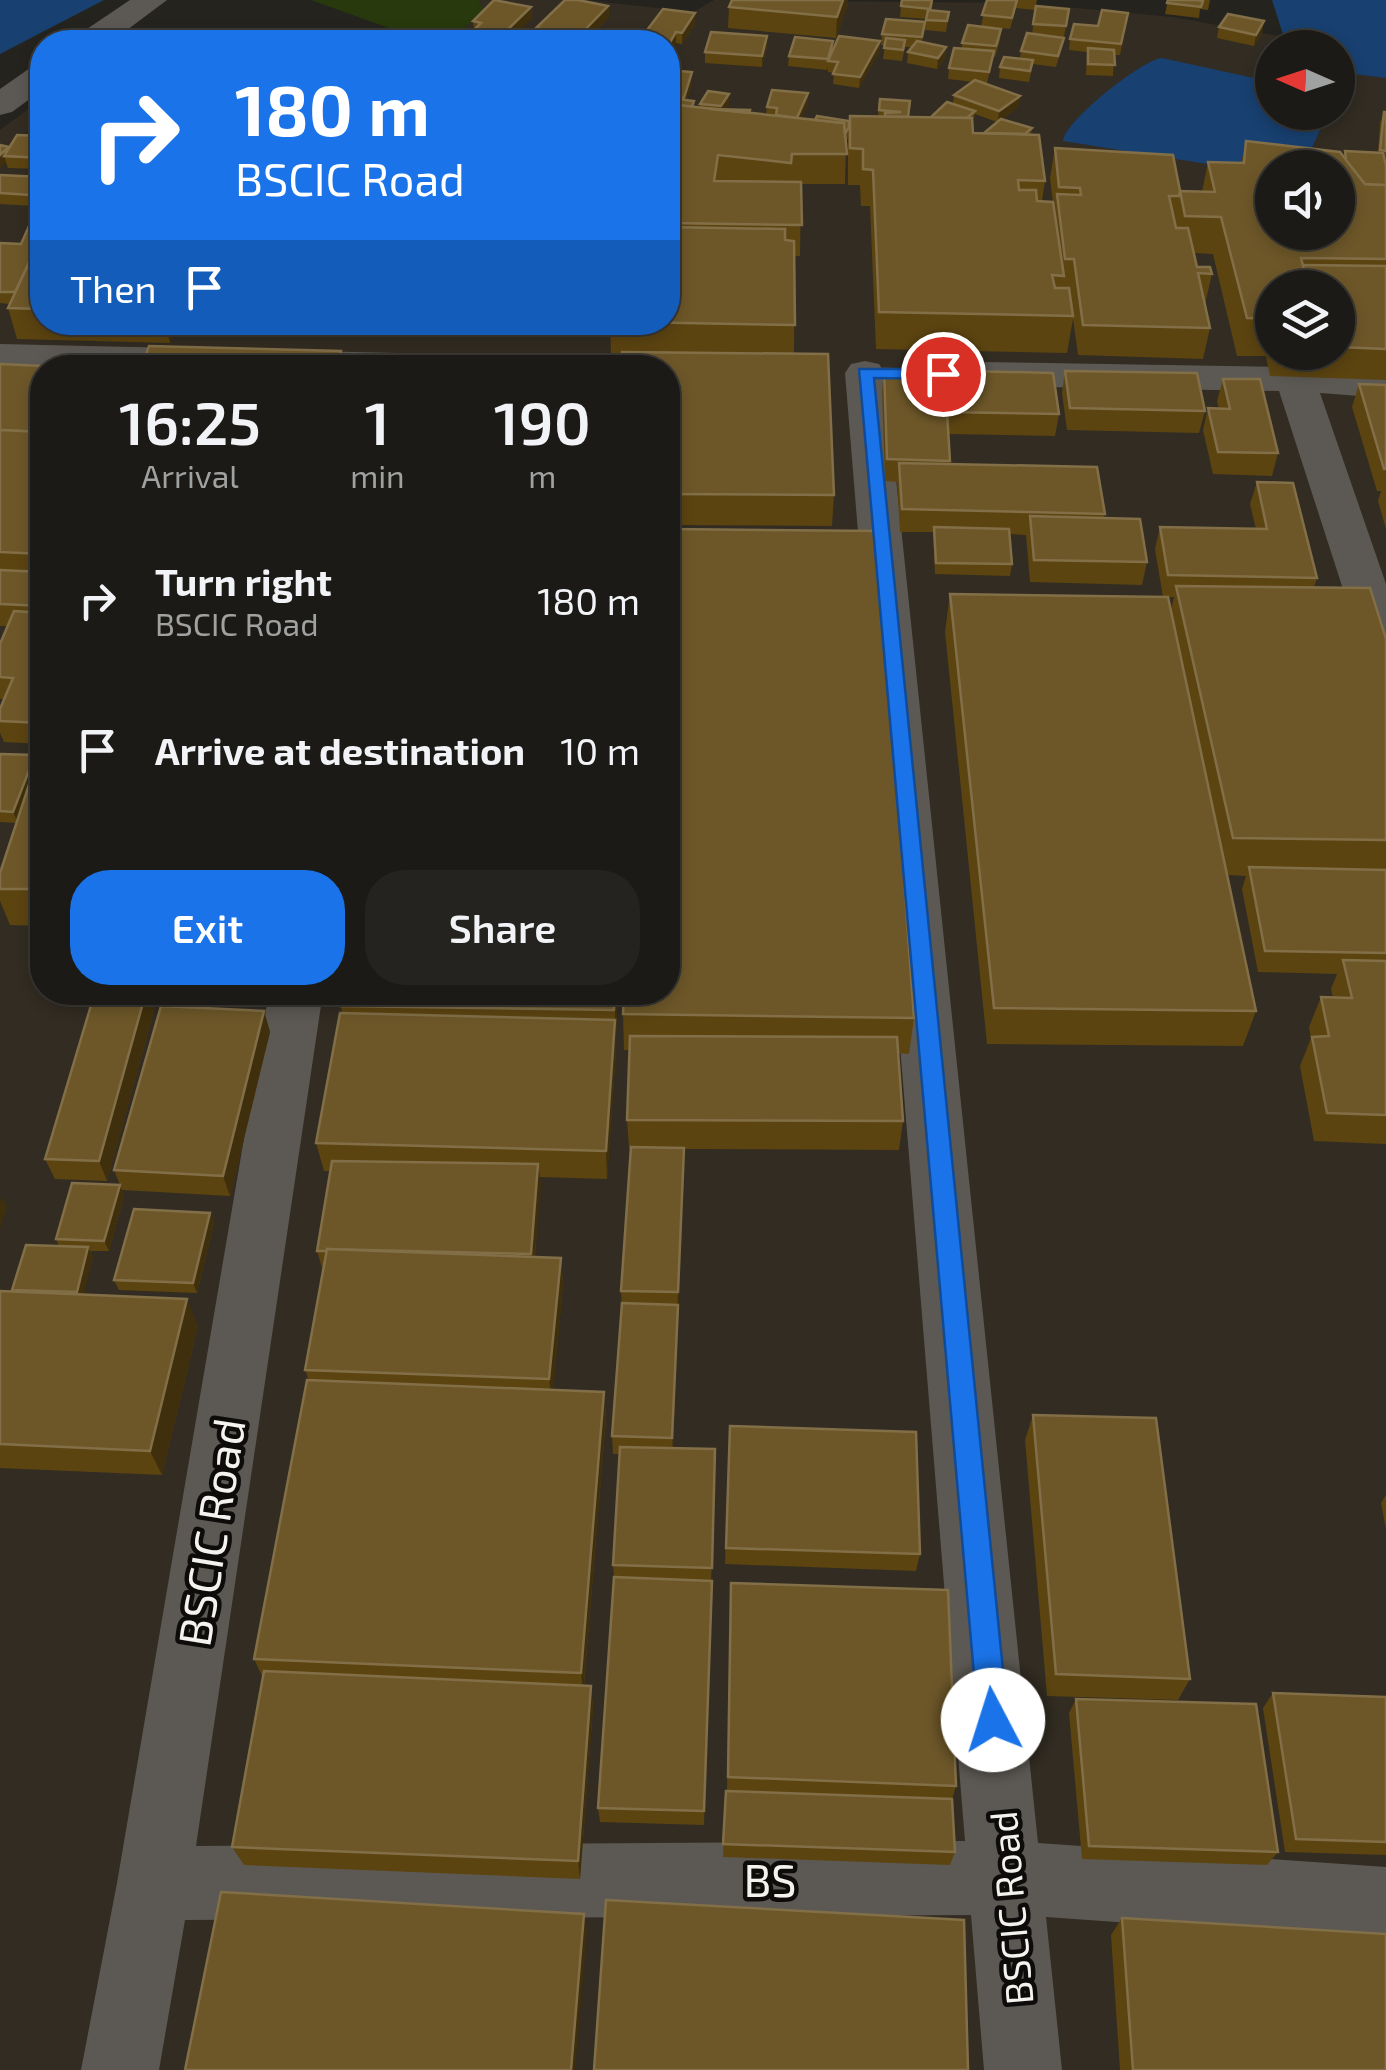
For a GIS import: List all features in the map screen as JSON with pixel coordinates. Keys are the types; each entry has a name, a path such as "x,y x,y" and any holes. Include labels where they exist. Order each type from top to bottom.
{"street":[{"path":"107,30 151,0"},
{"path":"0,105 30,84"},
{"path":"0,356 30,357"},
{"name":"BSCIC Road","path":"1023,2070 884,373 1295,379 1386,386"},
{"path":"1295,379 1386,650"},
{"name":"BSCIC Road","path":"120,2070 154,1883 294,1005"},
{"name":"BS","path":"154,1883 1008,1878 1386,1904"}],"shaded area":[{"path":"438,0 585,0 693,12 714,0 1022,3 1173,17 1255,32 1255,130 1355,130 1355,49 1386,55 1386,2070 0,2070 0,130 30,108 30,335 680,335 680,30 390,30"}],"green space":[{"path":"311,0 478,0 484,11 462,30 395,30"}],"water":[{"path":"0,0 104,0 46,30 30,30 30,38 0,54"},
{"path":"1272,0 1386,0 1386,78 1355,74 1355,30 1282,30"},
{"path":"1162,58 1255,78 1255,130 1320,130 1311,150 1255,150 1255,166 1220,166 1063,141 1076,120 1105,93"}],"building":[{"path":"494,0 531,7 507,30 474,30 481,23 473,21"},
{"path":"565,0 608,6 585,30 536,28"},
{"path":"732,0 843,0 837,17 729,7"},
{"path":"902,0 932,0 930,9 901,6"},
{"path":"987,0 1017,0 1012,18 982,15"},
{"path":"1203,1 1201,7 1167,3"},
{"path":"1036,6 1069,9 1066,26 1033,24"},
{"path":"663,9 695,13 682,33 647,30"},
{"path":"928,10 949,12 947,21 926,20"},
{"path":"1102,10 1128,13 1121,44 1070,39 1074,24 1098,26"},
{"path":"1228,14 1264,21 1255,35 1219,27"},
{"path":"886,19 925,22 922,37 882,34"},
{"path":"968,25 1001,29 996,46 962,43"},
{"path":"711,32 767,36 762,56 705,52"},
{"path":"1027,33 1064,38 1058,56 1021,51"},
{"path":"839,36 880,41 860,77 833,74 838,62 828,61"},
{"path":"795,37 833,41 828,59 789,56"},
{"path":"886,38 905,40 903,50 884,48"},
{"path":"917,41 946,47 938,58 908,52"},
{"path":"954,48 994,51 989,72 949,68"},
{"path":"1088,48 1114,50 1115,65 1088,64"},
{"path":"1004,57 1033,60 1030,71 1000,67"},
{"path":"680,71 692,72 684,98 680,98"},
{"path":"975,80 1020,96 999,111 954,95"},
{"path":"772,90 808,93 797,118 776,115 777,108 767,107"},
{"path":"708,91 729,94 721,106 700,104"},
{"path":"680,99 694,101 692,107 680,106"},
{"path":"880,99 910,101 908,117 885,117 885,113 901,112 879,110"},
{"path":"947,102 975,111 967,118 930,118"},
{"path":"680,105 844,123 847,154 792,154 791,163 718,155 714,181 801,182 802,225 680,223"},
{"path":"1386,112 1386,151 1380,150"},
{"path":"817,116 849,121 849,127 845,134 844,123 815,120"},
{"path":"850,116 972,118 973,133 1039,135 1045,181 1018,180 1019,190 1036,190 1037,201 1053,202 1064,276 1052,275 1055,288 1069,288 1073,316 879,312 873,170 863,169 863,149 850,148"},
{"path":"1001,119 1032,128 1025,134 984,133"},
{"path":"17,135 30,136 30,157 4,156"},
{"path":"1246,141 1323,150 1255,150 1255,250 1355,250 1355,171 1365,184 1386,185 1386,259 1301,258 1304,270 1255,270 1255,318 1247,318 1221,217 1185,216 1180,191 1215,192 1208,162 1244,163"},
{"path":"1055,148 1173,155 1181,196 1180,191 1179,196 1169,196 1176,228 1188,228 1197,267 1210,267 1212,274 1198,273 1210,328 1083,325 1074,259 1065,259 1057,194 1081,195 1080,188 1059,187"},
{"path":"1355,152 1383,153 1386,185 1365,184 1355,171"},
{"path":"0,175 30,176 30,195 0,193"},
{"path":"30,224 30,260 15,292 0,292 0,243 21,244"},
{"path":"680,227 785,229 785,240 794,241 795,325 680,323"},
{"path":"30,261 30,309 8,308"},
{"path":"1303,265 1386,266 1386,349 1355,348 1355,270 1304,270"},
{"path":"149,346 341,351 340,355 146,355"},
{"path":"828,354 834,495 680,494 680,355 622,355"},
{"path":"0,364 30,365 30,431 0,430"},
{"path":"884,369 1053,373 1059,414 947,412 950,461 887,459"},
{"path":"1065,371 1197,373 1205,411 1070,408"},
{"path":"1223,379 1260,379 1278,453 1218,452 1208,408 1230,409"},
{"path":"1359,384 1386,385 1386,469 1384,469"},
{"path":"0,430 30,431 30,553 0,552"},
{"path":"899,463 1097,467 1105,514 902,509"},
{"path":"1257,482 1293,483 1317,578 1168,575 1160,527 1267,529"},
{"path":"1030,516 1140,519 1147,562 1034,560"},
{"path":"934,527 1009,529 1012,564 936,563"},
{"path":"680,529 879,531 914,1018 623,1014 623,1005 680,1005"},
{"path":"0,570 30,571 30,605 0,604"},
{"path":"1176,586 1370,588 1386,639 1386,840 1233,838"},
{"path":"950,594 1168,597 1256,1011 994,1008"},
{"path":"14,611 30,612 30,722 0,721 0,709 13,678 0,677 0,644"},
{"path":"0,754 30,755 30,768 13,812 0,811"},
{"path":"30,782 30,889 0,889 0,873"},
{"path":"1249,867 1386,870 1386,953 1265,951"},
{"path":"1343,960 1386,961 1386,1115 1327,1113 1312,1037 1329,1036 1321,997 1352,998"},
{"path":"91,1005 142,1005 99,1161 45,1159"},
{"path":"341,1005 614,1005 614,1010"},
{"path":"161,1006 264,1011 223,1176 114,1170"},
{"path":"340,1013 615,1020 606,1151 316,1143"},
{"path":"630,1036 897,1037 903,1121 627,1120"},
{"path":"631,1147 684,1148 678,1292 621,1291"},
{"path":"332,1161 538,1164 531,1254 317,1251"},
{"path":"72,1183 120,1185 104,1241 56,1239"},
{"path":"134,1209 210,1213 193,1283 114,1280"},
{"path":"26,1245 88,1247 77,1292 12,1290"},
{"path":"327,1249 561,1258 549,1379 305,1370"},
{"path":"0,1291 187,1299 150,1451 0,1444"},
{"path":"622,1303 678,1305 672,1438 612,1436"},
{"path":"307,1380 604,1392 581,1673 254,1659"},
{"path":"1033,1415 1156,1418 1190,1679 1056,1674"},
{"path":"730,1426 916,1432 920,1554 726,1548"},
{"path":"620,1447 715,1449 712,1568 613,1565"},
{"path":"614,1577 712,1581 704,1811 598,1808"},
{"path":"731,1583 948,1590 956,1786 728,1777"},
{"path":"264,1671 591,1686 578,1861 232,1847"},
{"path":"1273,1693 1386,1697 1386,1842 1296,1839"},
{"path":"1076,1699 1256,1704 1278,1852 1089,1846"},
{"path":"726,1791 952,1799 955,1852 723,1844"},
{"path":"221,1892 584,1914 571,2070 185,2070"},
{"path":"606,1900 964,1920 968,2070 594,2070"},
{"path":"1122,1918 1386,1934 1386,2070 1133,2070"}],"route":[{"path":"943,374 865,372 993,1720"}]}
